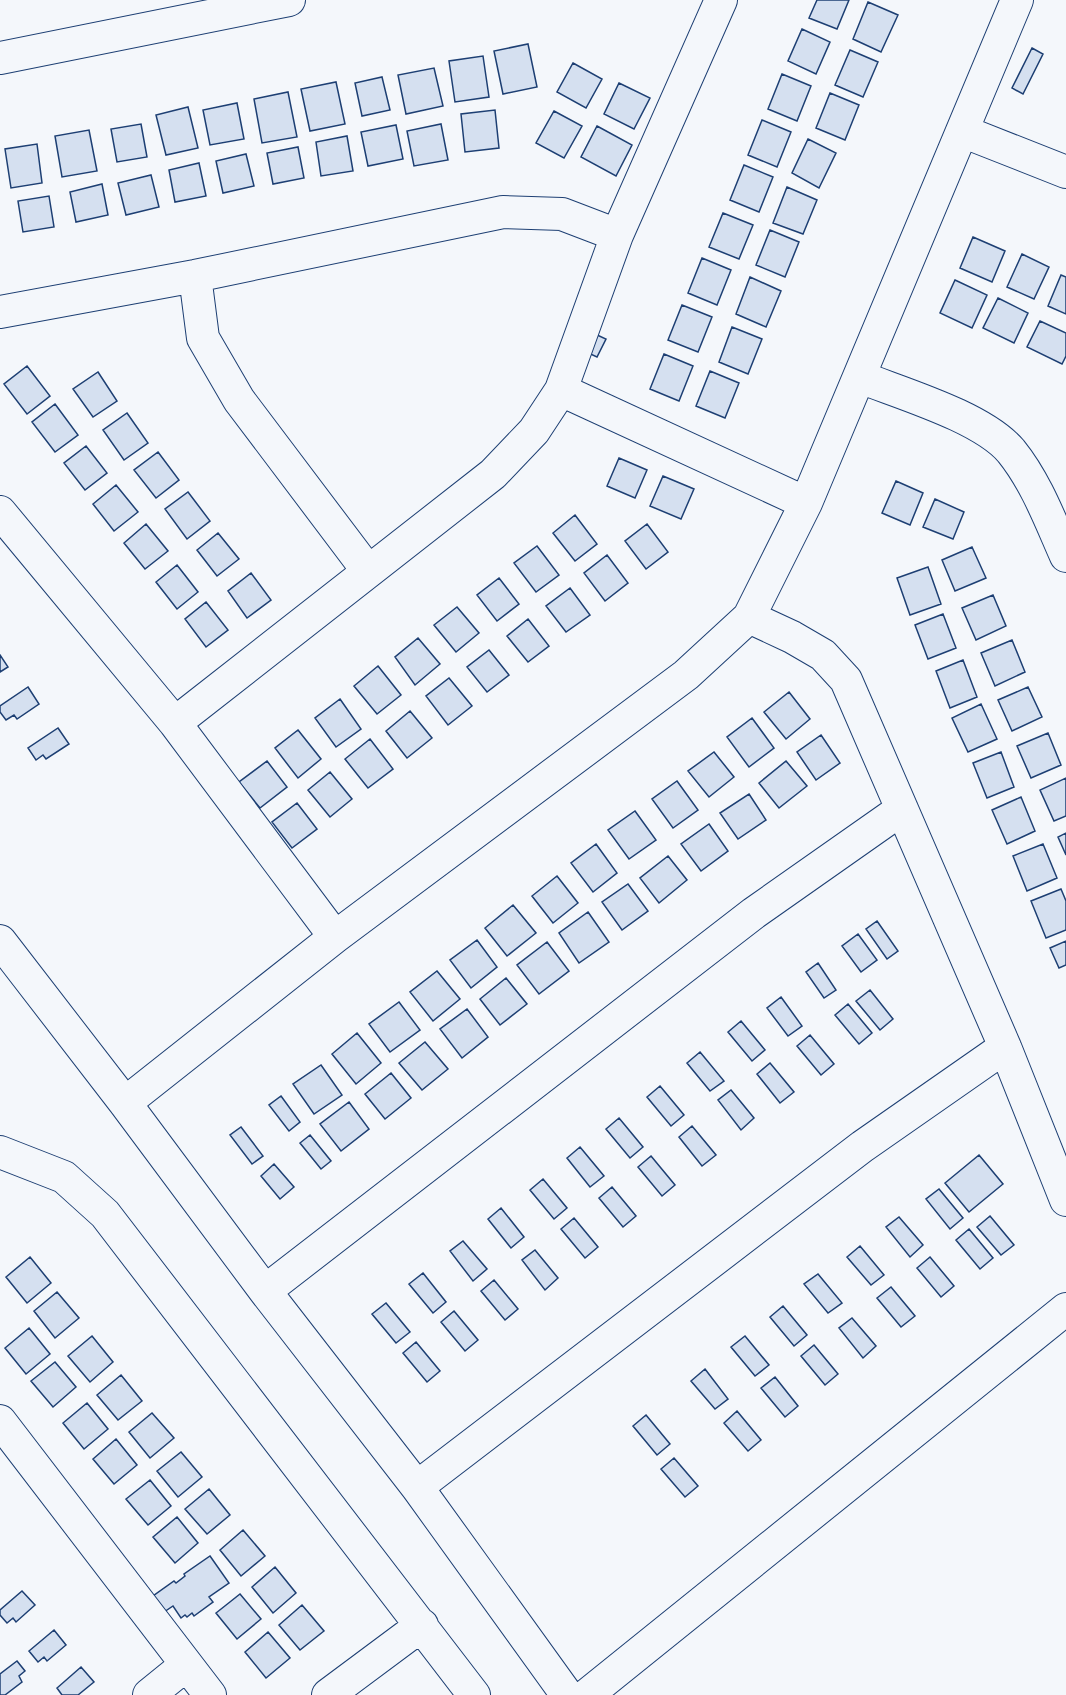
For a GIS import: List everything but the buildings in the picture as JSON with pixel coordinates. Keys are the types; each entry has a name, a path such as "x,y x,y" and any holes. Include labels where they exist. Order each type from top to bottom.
{"street":[{"path":"0,58 289,0"},
{"path":"125,1103 335,937 686,675 749,617 806,503 1017,0"},
{"path":"175,723 493,474 534,431 561,390 617,235 712,2"},
{"path":"963,131 1066,172"},
{"path":"0,312 195,276 503,212 562,214 617,235"},
{"path":"195,276 203,338 239,399 368,571"},
{"path":"860,377 977,424 1010,450 1035,486 1066,556"},
{"path":"561,390 806,503"},
{"path":"0,512 175,723 335,937"},
{"path":"749,617 792,637 823,656 846,680 1005,1047 1066,1200"},
{"path":"264,1291 754,913 902,809"},
{"path":"0,941 125,1103 264,1291 417,1487 567,1695"},
{"path":"417,1487 863,1146 1005,1047"},
{"path":"0,1152 64,1177 105,1214 474,1695"},
{"path":"587,1695 1066,1309"},
{"path":"0,1421 210,1695"},
{"path":"328,1695 422,1625"},
{"path":"148,1695 186,1665"}]}
